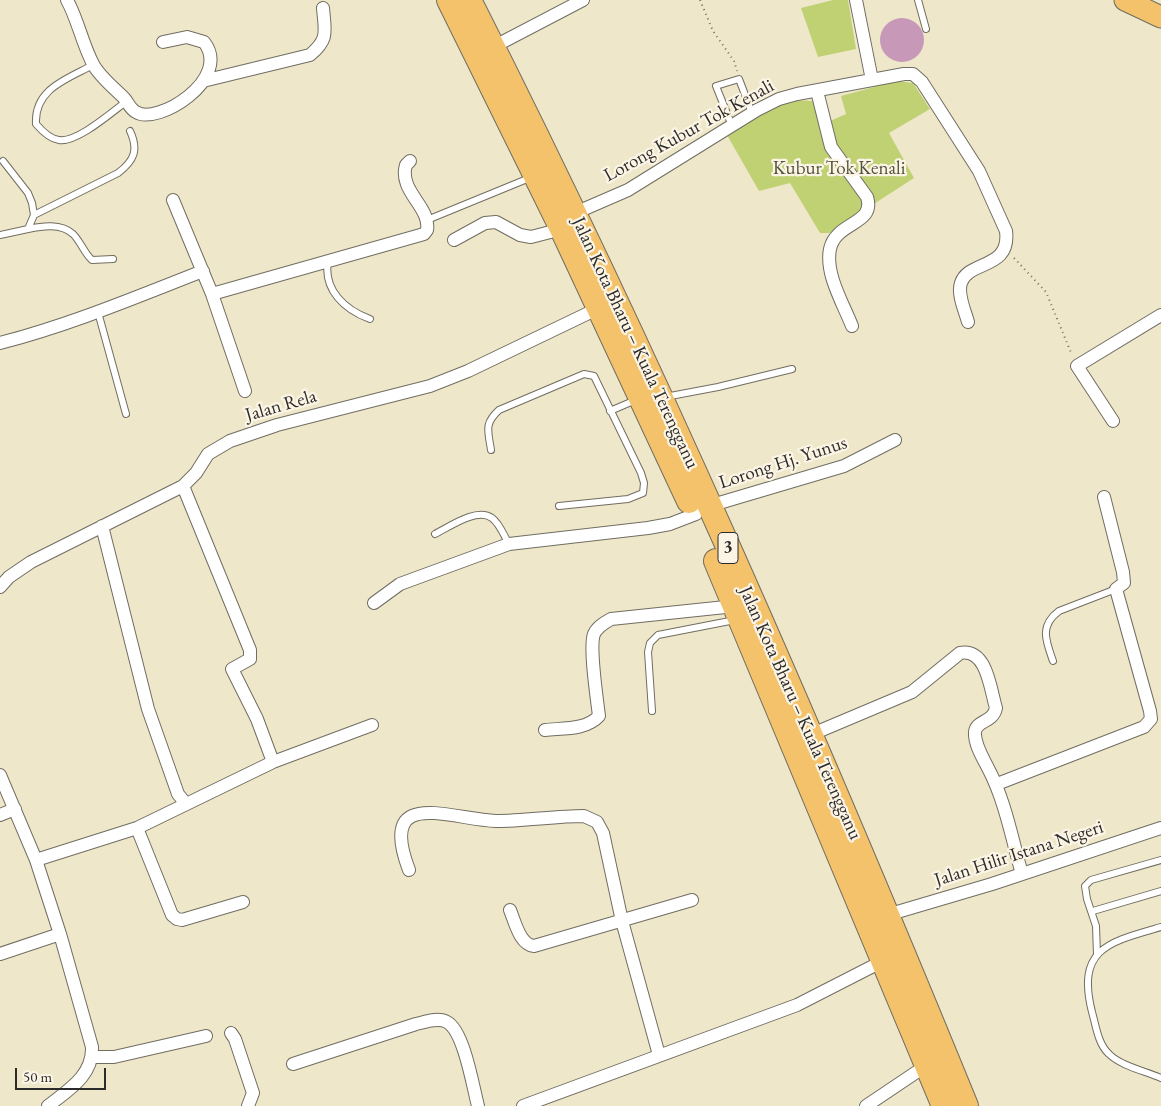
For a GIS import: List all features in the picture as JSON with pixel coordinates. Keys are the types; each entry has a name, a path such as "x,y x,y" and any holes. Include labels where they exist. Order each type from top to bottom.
{"highway":[{"name":"Jalan Kota Bharu – Kuala Terengganu","path":"449,0 536,176 569,221 599,308 651,397"},
{"name":"Jalan Kota Bharu – Kuala Terengganu","path":"469,0 493,47 569,221 702,510 810,735 888,914 966,1106"},
{"name":"Jalan Kota Bharu – Kuala Terengganu","path":"702,510 738,612 944,1106"}],"main road":[{"path":"1125,0 1161,18"}],"street":[{"path":"67,0 75,14 93,65 127,101 133,111 139,114 148,114 180,104 203,80 212,62 208,47 204,42 187,37 164,42"},
{"path":"493,47 583,0"},
{"path":"856,0 872,80"},
{"path":"203,80 310,55 326,37 323,8"},
{"name":"Lorong Kubur Tok Kenali","path":"454,240 485,223 496,222 520,235 531,237 569,221 628,190 752,113 780,99 872,80 913,74 922,82 980,172 1006,231 1007,241 1005,250"},
{"path":"817,91 831,147 867,197 870,205 867,214 835,235 830,250 830,268 852,326"},
{"path":"212,294 420,236 427,230 427,220 404,180 406,165 410,161"},
{"path":"173,200 212,294 245,392"},
{"path":"968,322 960,290 961,282 965,276 997,257 1005,250"},
{"path":"0,343 34,334 98,312 202,271"},
{"name":"Jalan Rela","path":"0,587 9,577 31,562 183,486 196,473 208,454 230,441 276,425 430,386 468,371 599,308"},
{"path":"1113,421 1077,366 1161,315"},
{"name":"Lorong Hj. Yunus","path":"374,603 400,584 509,544 670,524 702,510 844,466 895,440"},
{"path":"183,486 250,650 250,659 232,669 257,719 273,762"},
{"path":"997,784 1144,727 1149,722 1150,711 1116,589 1124,583 1123,572 1104,497"},
{"path":"102,526 148,709 178,794 186,804"},
{"path":"545,730 592,723 599,716 593,647 594,635 600,626 611,619 738,612"},
{"path":"810,735 912,692 960,653 969,652 977,655 982,663 996,708 994,714 979,724 975,731 979,751 997,784 1022,874"},
{"path":"36,860 137,828 273,762 372,725"},
{"path":"0,775 36,860 86,1024 92,1057 83,1077 48,1106"},
{"path":"0,815 14,809"},
{"path":"409,870 400,841 401,827 408,818 422,813 436,812 496,821 584,816 597,822 603,833 622,921 659,1055"},
{"path":"137,828 172,914 177,919 182,920 244,902"},
{"name":"Jalan Hilir Istana Negeri","path":"888,914 1022,874 1161,828"},
{"path":"510,910 523,940 528,946 692,900"},
{"path":"0,954 60,934"},
{"path":"523,1106 797,1005 884,960"},
{"path":"293,1064 416,1024 433,1020 446,1022 455,1030 464,1051 478,1106"},
{"path":"231,1033 235,1039 253,1093 248,1106"},
{"path":"92,1057 114,1057 206,1036"},
{"path":"866,1106 927,1065"}],"lane":[{"path":"918,0 926,29"},
{"path":"93,65 56,84 43,98 36,111 36,124 45,134 59,140 74,138 127,101"},
{"path":"732,126 716,86 739,79 752,113"},
{"path":"34,215 118,173 127,166 135,152 135,142 130,131"},
{"path":"3,161 28,193 34,215 28,229"},
{"path":"427,220 536,176"},
{"path":"0,235 39,226 63,228 73,234 92,260 113,259"},
{"path":"328,261 328,282 339,301 360,315 370,319"},
{"path":"98,312 126,414"},
{"path":"610,411 651,397 718,387 792,369"},
{"path":"491,450 487,429 489,419 499,410 584,374 594,376 641,473 644,483 642,493 628,499 559,506"},
{"path":"435,534 476,515 484,514 497,523 509,544"},
{"path":"1053,661 1044,635 1046,625 1051,617 1059,611 1116,589"},
{"path":"652,711 648,652 650,643 658,635 738,612"},
{"path":"1098,955 1096,926 1085,892 1085,886 1091,880 1161,860"},
{"path":"1092,911 1161,891"},
{"path":"1161,927 1126,937 1109,946 1098,955 1089,968 1086,979 1087,992 1102,1046 1114,1059 1161,1078"}],"path":[{"path":"700,0 713,31 734,61 739,79"},
{"path":"1005,250 1046,292 1055,309 1077,366"}],"green space":[{"path":"833,0 848,0 856,49 818,57 801,8"},
{"name":"Kubur Tok Kenali","path":"896,81 913,83 930,109 889,133 914,178 829,233 820,233 790,183 759,191 727,135 769,110 791,102 815,102 828,122 846,114 841,96"}],"building":[{"path":"898,18 906,18 918,24 924,40 918,56 906,62 898,62 886,56 880,44 880,36 886,24"}]}
